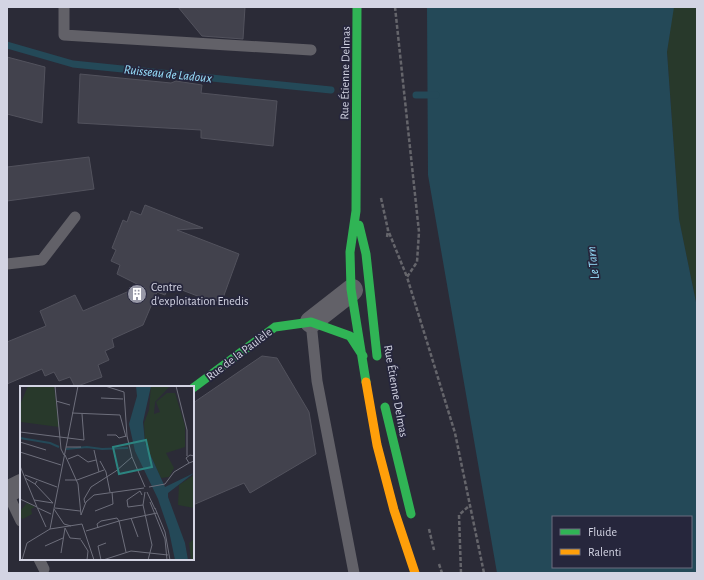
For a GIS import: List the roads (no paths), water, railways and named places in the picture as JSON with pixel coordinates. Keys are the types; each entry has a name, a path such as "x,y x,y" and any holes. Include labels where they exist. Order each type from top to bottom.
{"main road":[{"name":"Rue Étienne Delmas","path":"357,7 356,211 350,252 352,290 377,444 394,510 415,573"},
{"name":"Rue Étienne Delmas","path":"356,211 366,254 378,368"},
{"name":"Rue de la Paulèle","path":"194,387 275,327 311,322 350,336 363,356"},
{"name":"Rue Étienne Delmas","path":"383,396 390,431 414,524"}],"street":[{"path":"311,322 352,290"},
{"path":"7,492 20,486"}],"lane":[{"path":"64,7 64,35 311,50"},
{"path":"7,264 42,260 75,217"},
{"path":"311,322 317,381 354,573"},
{"path":"7,492 20,519"}],"water":[{"name":"Le Tarn","path":"427,7 674,7 667,52 679,219 697,307 697,573 497,573 428,175"}],"waterway":[{"name":"Ruisseau de Ladoux","path":"7,45 73,64 331,90"},
{"path":"416,95 436,95"}],"place":[{"name":"Centre d'exploitation Enedis","path":"137,294"}]}
